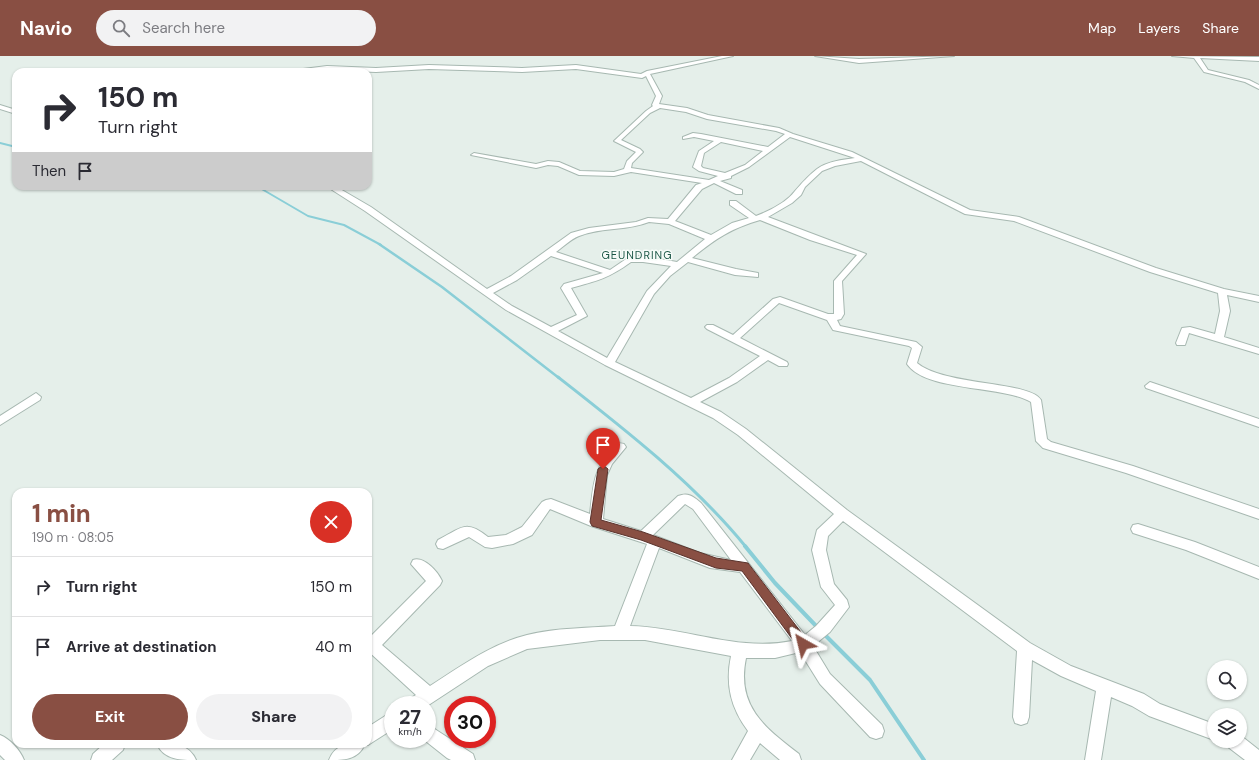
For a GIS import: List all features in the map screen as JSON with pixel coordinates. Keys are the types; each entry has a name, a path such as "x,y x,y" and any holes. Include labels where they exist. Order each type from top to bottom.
{"street":[{"path":"372,70 429,68 522,70 576,67 612,70 642,76 647,73 730,56"},
{"path":"818,56 864,61 951,56"},
{"path":"1175,56 1259,59"},
{"path":"1196,56 1206,71 1248,81 1259,86"},
{"path":"647,73 659,96 655,104 658,106"},
{"path":"629,170 629,162 640,152 617,141 648,112 658,106 687,110 711,118 788,132 789,135 834,148 862,159 968,212 1000,216 1033,224 1100,251 1222,291 1259,299"},
{"path":"0,107 12,111"},
{"path":"685,138 693,135 721,139 770,150"},
{"path":"670,222 694,191 747,166 789,135"},
{"path":"721,139 701,152 697,167 701,170 728,176"},
{"path":"474,155 536,166 548,163 559,164 579,173 614,174 629,170 712,182 739,192"},
{"path":"609,363 650,293 667,274 688,259 711,238 735,225 757,217 789,201 798,193 802,186 820,170 833,164 862,159"},
{"path":"337,190 368,209 486,293 550,331 609,363 717,415 742,432 842,514 1025,648 1066,671 1138,700 1155,710 1207,729"},
{"path":"733,203 757,217 862,254 838,281 839,314 831,318"},
{"path":"486,293 514,278 551,253 574,235 589,230 638,224 648,220 670,222 711,238"},
{"path":"551,253 611,273"},
{"path":"550,331 582,316 566,288 567,286 600,278 611,273 628,260 643,259 680,265"},
{"path":"688,259 735,272 756,275"},
{"path":"1219,338 1225,311 1222,291"},
{"path":"734,339 776,301 780,300 831,318 836,328 912,344 917,347 911,360 919,370 963,384 1024,393 1032,397 1036,400 1042,441 1047,445 1129,469 1259,514"},
{"path":"710,327 783,364"},
{"path":"1181,343 1187,330 1259,350"},
{"path":"692,402 733,380 767,356"},
{"path":"1150,386 1259,423"},
{"path":"0,421 36,398"},
{"path":"596,522 601,474 607,462 620,447"},
{"path":"620,632 651,542 682,499 688,499 697,506 747,570 808,641 825,679 876,730"},
{"path":"443,544 468,531 471,531 485,542 492,543 521,535 527,531 546,505 551,504 651,542 716,563 747,570"},
{"path":"418,564 435,581 372,644 429,696 475,666 520,644 586,635 620,632 647,634 740,649 775,652 790,650 808,641 841,609 842,604 828,587 819,550 822,534 842,514"},
{"path":"1138,529 1190,546 1259,573"},
{"path":"1021,717 1025,648"},
{"path":"740,649 735,680 743,707 752,724 758,731 793,760"},
{"path":"1092,760 1104,686"},
{"path":"372,734 384,725"},
{"path":"740,760 758,731"},
{"path":"436,739 453,752 467,760"},
{"path":"0,743 13,759"},
{"path":"99,760 112,748"},
{"path":"171,748 188,760"},
{"path":"337,760 352,748"},
{"path":"1243,748 1258,760"}],"waterway":[{"path":"0,143 12,146"},
{"path":"263,190 308,216 344,225 381,245"},
{"path":"379,244 442,287 559,378"},
{"path":"558,377 632,436 681,478 726,523 746,547"},
{"path":"745,546 775,583 818,628"},
{"path":"823,633 870,680 924,760"}],"district":[{"name":"GEUNDRING","path":"637,255"}],"route":[{"path":"603,469 601,474 596,522 655,540 690,555 716,563 731,566 744,566 803,644"}]}
